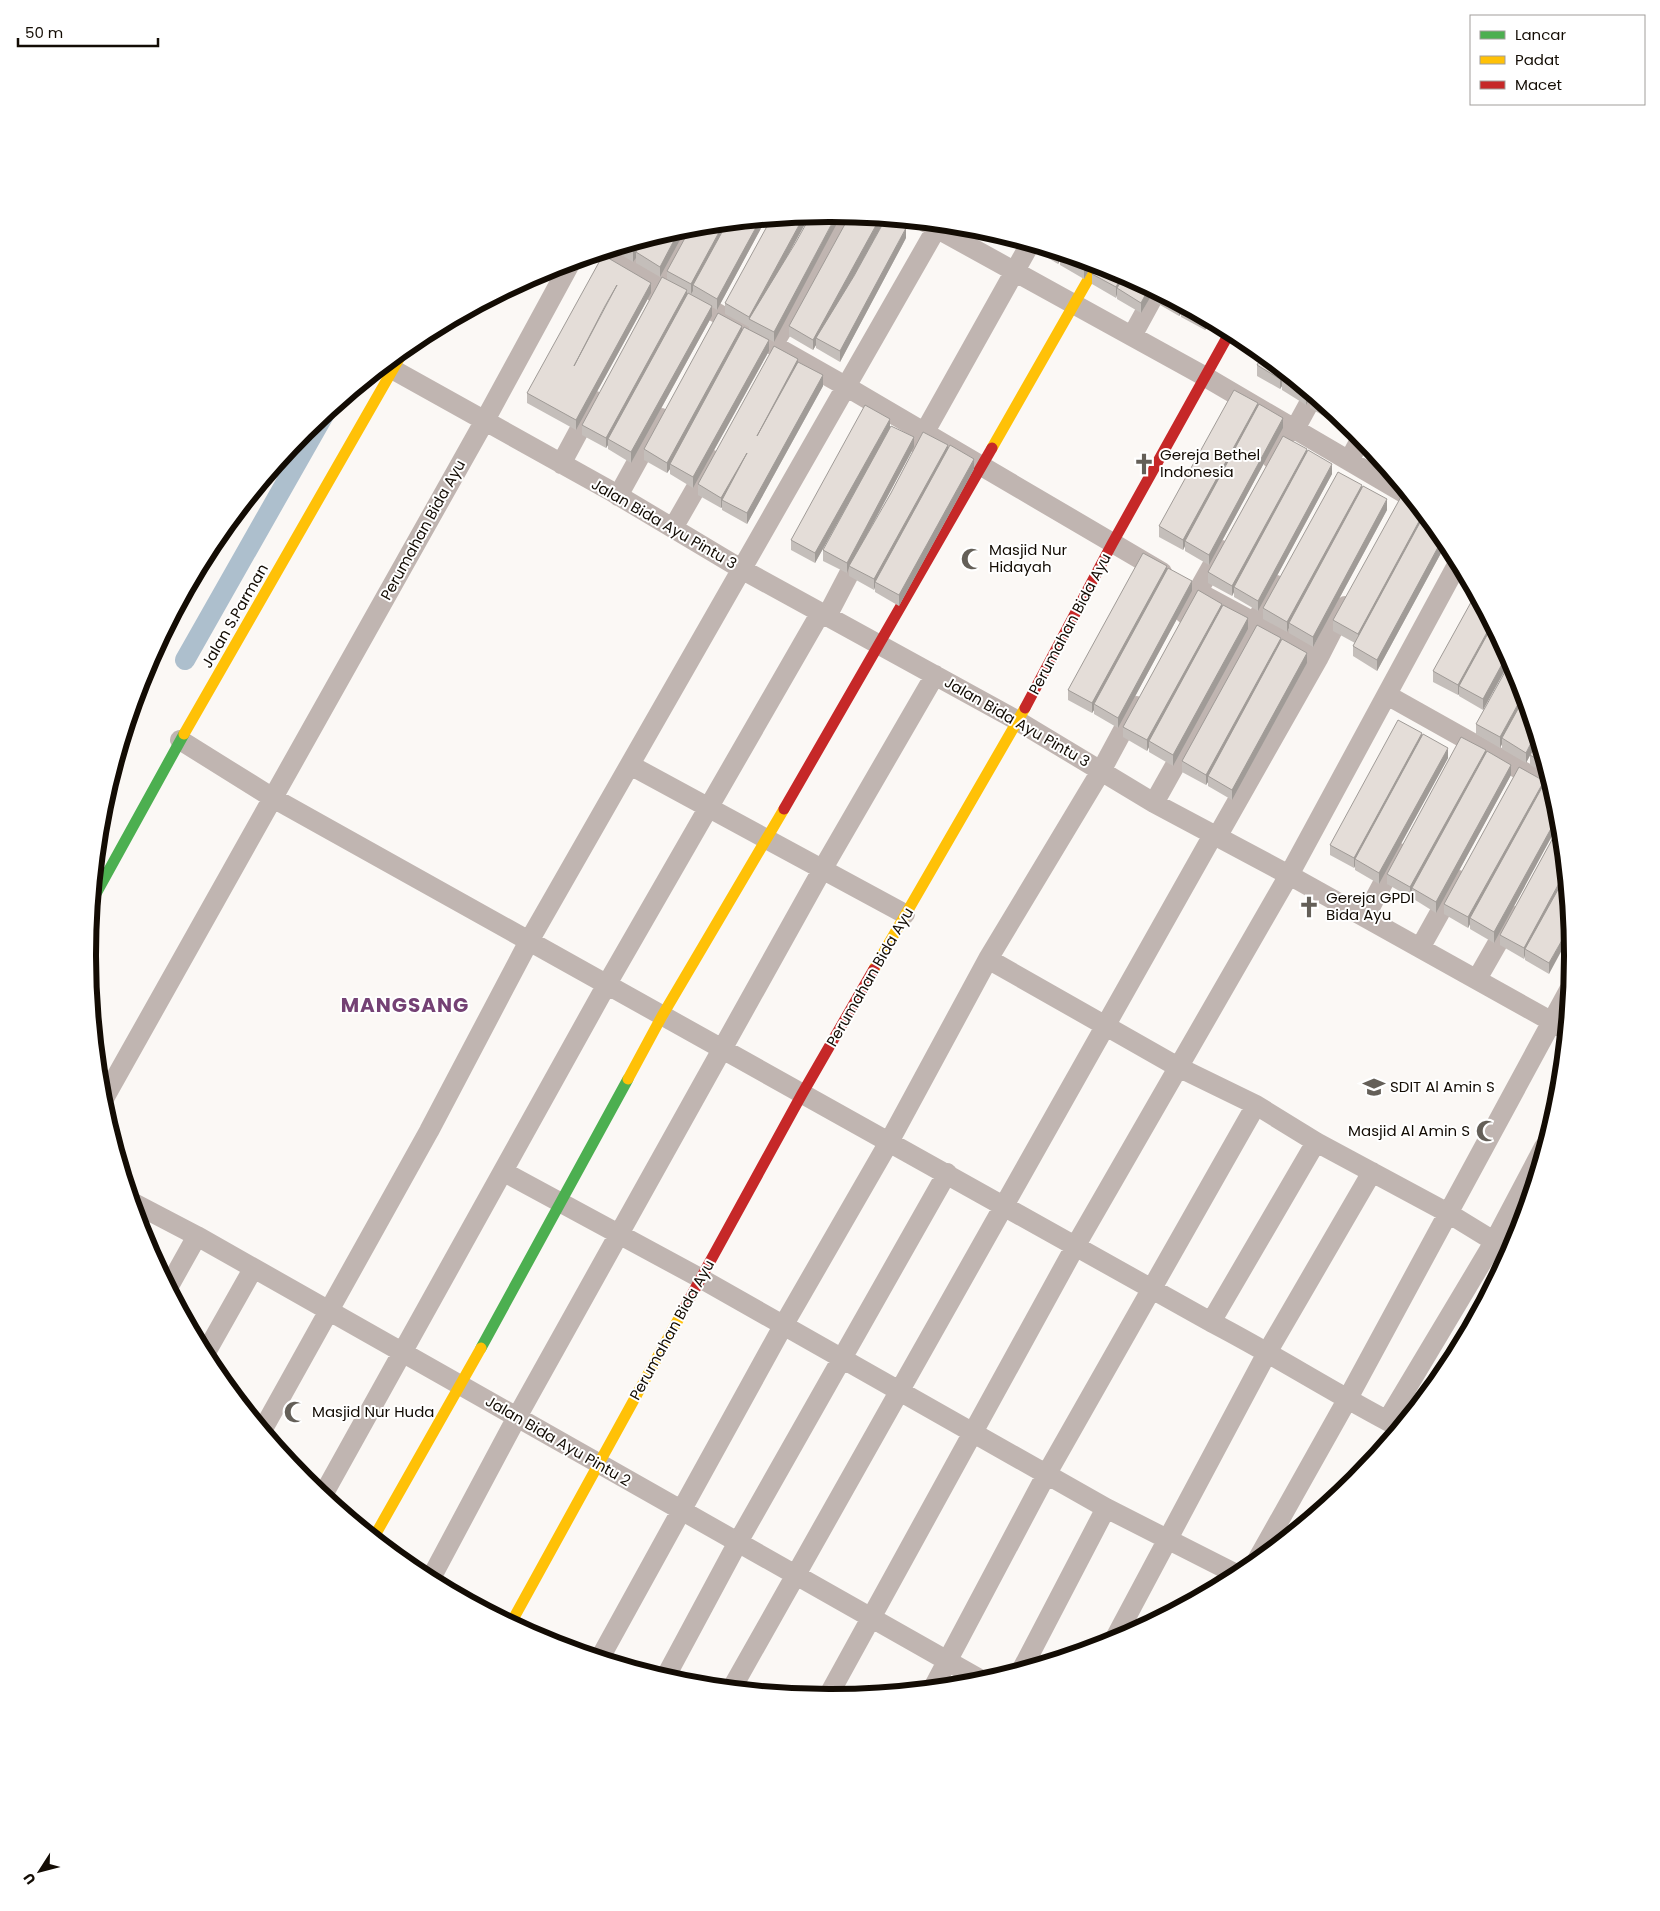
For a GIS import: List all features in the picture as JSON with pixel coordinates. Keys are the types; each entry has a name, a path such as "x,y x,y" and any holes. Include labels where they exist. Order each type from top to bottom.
{"street":[{"path":"766,364 848,222"},
{"path":"266,1424 330,1312 529,941 847,387 932,229"},
{"path":"945,231 1204,376 1293,428 1343,465 1403,498"},
{"path":"647,307 686,236"},
{"path":"910,459 1027,249"},
{"path":"615,255 847,387 1112,544 1319,657"},
{"path":"377,1533 461,1385 662,1016 767,840 1093,271"},
{"name":"Perumahan Bida Ayu","path":"109,1090 484,422 566,272"},
{"path":"1132,336 1154,296"},
{"name":"Perumahan Bida Ayu","path":"514,1618 802,1094 1018,721 1112,544 1226,338"},
{"name":"Jalan S.Parman","path":"100,886 180,740 395,364"},
{"name":"Jalan Bida Ayu Pintu 3","path":"392,369 618,496 743,570 1018,721 1154,803 1559,1024"},
{"path":"561,464 604,386"},
{"path":"618,496 671,401"},
{"path":"1261,478 1310,401"},
{"path":"673,528 722,442"},
{"path":"1343,465 1356,445"},
{"path":"327,1489 607,984 873,529"},
{"path":"1174,634 1232,531"},
{"path":"1154,803 1284,571"},
{"path":"832,1689 1076,1245 1289,875 1454,571"},
{"path":"735,1683 1105,1025 1319,657 1355,588"},
{"path":"434,1573 517,1416 822,870 935,675"},
{"path":"603,1653 783,1326 889,1142 988,959 1101,771 1147,686"},
{"path":"1386,695 1466,739 1518,776 1544,785"},
{"path":"180,740 273,798 1211,1322 1268,1351 1347,1400 1393,1424 1502,1247 1520,1203"},
{"path":"1518,776 1535,752"},
{"path":"630,765 905,914"},
{"path":"1364,917 1406,840"},
{"path":"1420,948 1467,863"},
{"path":"1478,979 1521,901"},
{"path":"988,959 1178,1068 1256,1105 1316,1142 1448,1213 1502,1247"},
{"path":"1264,1547 1347,1400 1448,1213 1559,1024"},
{"path":"937,1681 949,1662 1046,1474 1256,1105"},
{"path":"1211,1322 1316,1142"},
{"path":"504,1172 700,1278 972,1434 1106,1508 1230,1571"},
{"path":"1121,1629 1268,1351 1372,1172"},
{"path":"669,1671 738,1542 946,1174"},
{"name":"Jalan Bida Ayu Pintu 2","path":"142,1211 197,1236 972,1675"},
{"path":"172,1280 197,1236"},
{"path":"210,1346 253,1269"},
{"path":"1025,1662 1106,1508"}],"building":[{"path":"807,222 833,222 774,332 749,319"},
{"path":"846,222 877,223 813,340 789,326"},
{"path":"800,223 749,317 725,303 768,224"},
{"path":"883,224 903,226 906,228 840,351 816,338 854,276"},
{"path":"757,226 717,299 693,285 723,230"},
{"path":"720,230 691,284 667,271 686,236"},
{"path":"675,239 660,267 636,252 638,248"},
{"path":"607,257 651,283 576,420 527,393 601,259","holes":["617,285 574,366 605,306"]},
{"path":"1093,271 1119,281 1116,287 1092,274"},
{"path":"662,277 687,290 606,438 582,425"},
{"path":"1121,282 1146,293 1141,303 1117,288"},
{"path":"688,293 712,306 631,452 608,439"},
{"path":"718,313 742,326 667,463 644,449"},
{"path":"744,327 769,340 693,477 670,464"},
{"path":"774,346 798,359 757,436 798,362 823,375 747,513 722,500 747,453 721,498 698,484"},
{"path":"1260,361 1281,377 1280,379 1257,365"},
{"path":"1234,390 1258,403 1183,540 1159,526"},
{"path":"1259,404 1283,418 1209,555 1185,541"},
{"path":"865,405 890,419 815,553 791,540"},
{"path":"891,426 914,437 847,563 823,550"},
{"path":"923,432 948,445 874,579 849,566"},
{"path":"1283,436 1307,449 1232,586 1208,572"},
{"path":"950,445 974,459 899,595 875,582"},
{"path":"1308,450 1332,464 1258,601 1234,587"},
{"path":"1338,472 1362,485 1287,622 1263,608"},
{"path":"1363,486 1387,499 1313,637 1289,623"},
{"path":"1401,496 1420,520 1358,634 1333,620"},
{"path":"1421,521 1439,546 1377,660 1353,646"},
{"path":"1143,553 1167,566 1092,703 1068,690"},
{"path":"1168,568 1192,581 1118,718 1094,704"},
{"path":"1198,590 1222,604 1147,740 1123,727"},
{"path":"1472,601 1488,631 1458,685 1433,671"},
{"path":"1223,605 1248,618 1173,755 1149,741"},
{"path":"1257,625 1281,638 1206,775 1182,761"},
{"path":"1489,632 1503,663 1483,699 1459,686"},
{"path":"1282,639 1307,653 1232,790 1208,776"},
{"path":"1506,670 1519,703 1500,737 1476,724"},
{"path":"1520,706 1532,742 1526,753 1502,738"},
{"path":"1398,720 1422,733 1354,858 1330,845"},
{"path":"1423,734 1448,748 1379,873 1355,859"},
{"path":"1461,737 1486,750 1410,887 1387,874"},
{"path":"1534,748 1537,759 1530,755"},
{"path":"1487,751 1511,765 1436,902 1412,888"},
{"path":"1519,767 1542,780 1543,783 1468,917 1444,904"},
{"path":"1543,785 1552,826 1494,932 1470,918"},
{"path":"1554,837 1559,883 1524,948 1500,935"},
{"path":"1560,886 1563,938 1549,963 1525,949"}],"waterway":[{"path":"185,660 312,436"}],"traffic: fast":[{"path":"100,886 184,734"},
{"path":"481,1348 628,1079"}],"traffic: slow":[{"path":"992,448 1093,271"},
{"path":"184,734 396,363"},
{"path":"874,969 1025,708"},
{"path":"628,1079 662,1016 784,809"},
{"path":"514,1618 684,1309"},
{"path":"377,1533 481,1348"}],"traffic: jam":[{"path":"1025,708 1112,544 1227,338"},
{"path":"784,809 992,448"},
{"path":"684,1309 802,1094 874,969"}],"place":[{"name":"Gereja Bethel Indonesia","path":"1144,464"},
{"name":"Masjid Nur Hidayah","path":"972,559"},
{"name":"Gereja GPDI Bida Ayu","path":"1309,907"},
{"name":"SDIT Al Amin S","path":"1374,1087"},
{"name":"Masjid Al Amin S","path":"1487,1131"},
{"name":"Masjid Nur Huda","path":"295,1412"}],"district":[{"name":"MANGSANG","path":"405,1005"}]}
